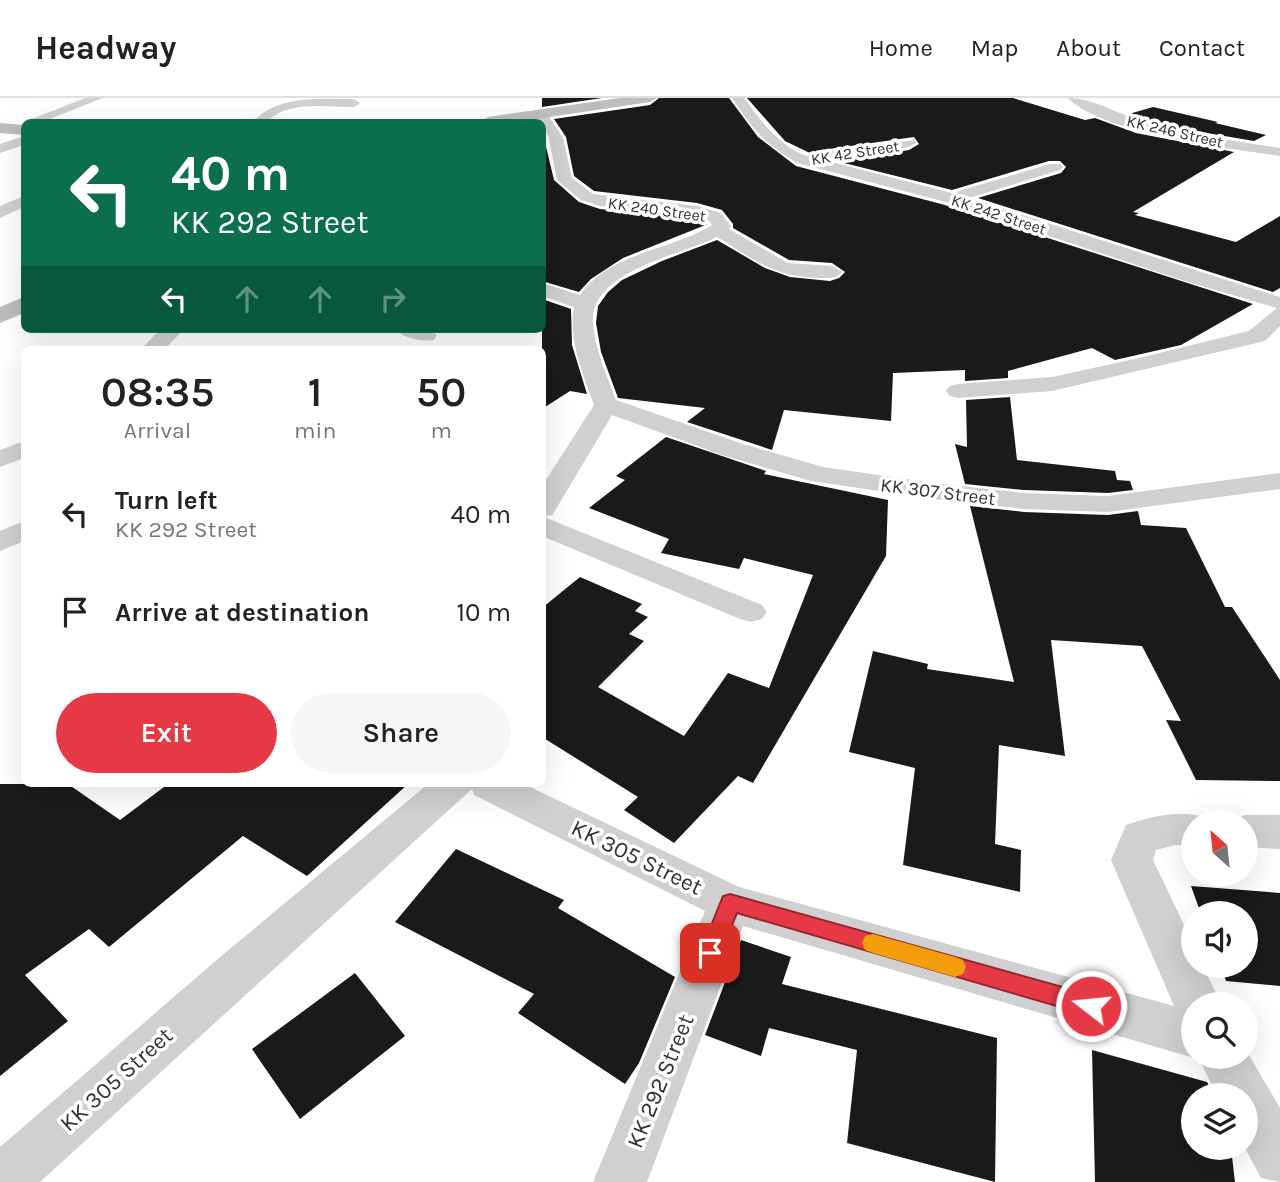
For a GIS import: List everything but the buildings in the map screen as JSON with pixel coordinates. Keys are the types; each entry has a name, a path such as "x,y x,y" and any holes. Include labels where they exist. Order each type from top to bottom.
{"main road":[{"path":"515,119 650,98"},
{"path":"0,316 21,306"}],"street":[{"path":"39,119 97,98"},
{"name":"KK 242 Street","path":"738,98 762,132 781,148 802,160 953,198 1280,303"},
{"name":"KK 246 Street","path":"1074,98 1097,111 1125,120 1189,136 1280,152"},
{"path":"261,119 264,111 278,103 354,103"},
{"name":"KK 240 Street","path":"542,116 545,119"},
{"name":"KK 240 Street","path":"546,120 559,145 565,180 587,197 600,201 697,211 715,217 722,226 718,230 625,266 589,292 585,304"},
{"path":"0,149 17,130"},
{"name":"KK 42 Street","path":"802,160 909,144"},
{"path":"953,198 1055,167"},
{"path":"0,213 21,202"},
{"path":"718,230 782,268 802,272 832,272"},
{"path":"546,290 585,304 580,321 583,337 606,405 546,502"},
{"path":"958,391 1052,384 1139,365 1257,335 1280,314"},
{"path":"155,346 169,333"},
{"name":"KK 307 Street","path":"606,405 734,450 821,475 1024,502 1108,504 1280,481"},
{"path":"0,459 21,450"},
{"path":"0,520 21,527"},
{"path":"546,527 751,612"},
{"path":"0,542 21,530"},
{"name":"KK 305 Street","path":"0,1182 236,972 452,787"},
{"name":"KK 305 Street","path":"494,787 730,903 1181,1031"},
{"path":"1181,829 1140,837 1132,860 1192,992"},
{"path":"1258,831 1280,832"},
{"name":"KK 292 Street","path":"620,1182 730,903"},
{"path":"1258,1120 1280,1159"}],"slow traffic":[{"path":"873,943 955,967"}],"route":[{"path":"710,953 730,903 1091,1006"}]}
